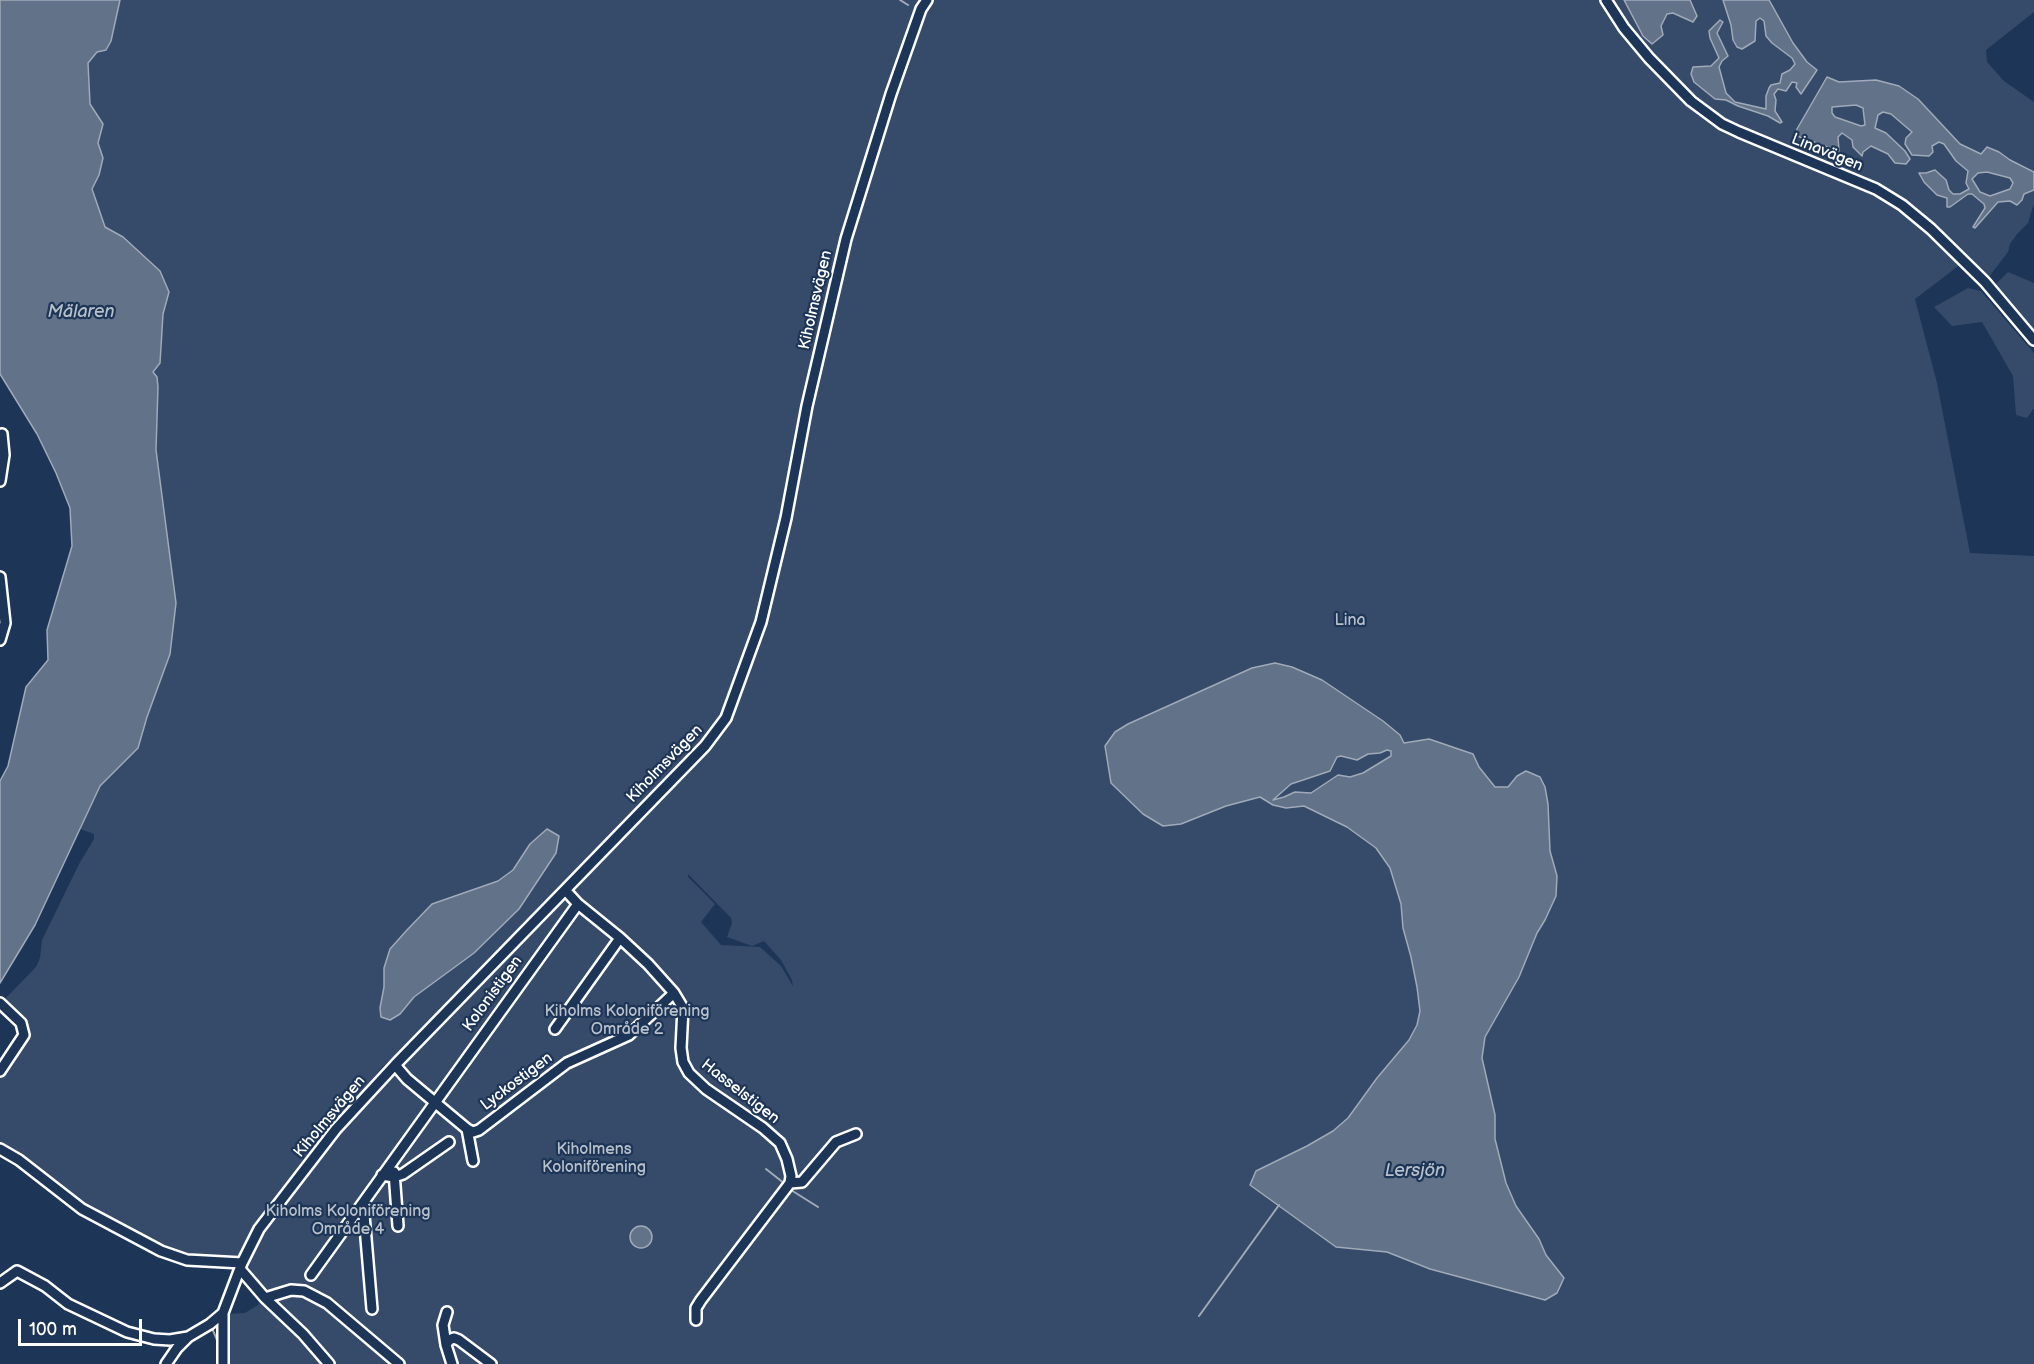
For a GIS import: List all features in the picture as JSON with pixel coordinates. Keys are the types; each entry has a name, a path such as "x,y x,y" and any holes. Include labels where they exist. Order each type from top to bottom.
{"street":[{"name":"Kiholmsvägen","path":"223,1313 241,1266 260,1229 336,1129 395,1065 705,746 726,718 761,622 786,518 807,406 846,239 891,94 921,9 927,0"},
{"name":"Linavägen","path":"1606,0 1624,28 1649,58 1691,101 1722,124 1876,189 1902,205 1931,229 1986,282 2034,340"},
{"path":"0,481 4,455 2,434"},
{"path":"0,577 5,623 0,640"},
{"name":"Hasselstigen","path":"566,891 648,964 674,993 683,1008 681,1048 683,1062 689,1073 706,1089 763,1128 780,1143 789,1164 790,1183"},
{"name":"Kolonistigen","path":"311,1275 578,904"},
{"path":"555,1029 620,938"},
{"name":"Lyckostigen","path":"467,1129 473,1132 479,1130 567,1063 629,1035 674,993"},
{"path":"0,1003 21,1023 24,1035 0,1071"},
{"path":"395,1065 407,1079 467,1129 473,1161"},
{"path":"696,1320 696,1308 701,1300 790,1183 802,1182 836,1142 856,1134"},
{"path":"382,1175 394,1177 403,1174 449,1142"},
{"path":"0,1149 19,1160 82,1209 161,1251 187,1260 241,1266 265,1298 303,1334 329,1364"},
{"path":"393,1161 398,1226"},
{"path":"363,1202 372,1309"},
{"path":"0,1283 17,1271 45,1286 68,1304 128,1332 154,1339 170,1340 189,1337"},
{"path":"265,1298 291,1290 313,1294 327,1303 399,1364"},
{"path":"447,1312 443,1325 452,1364"},
{"path":"166,1364 189,1337 223,1313"},
{"path":"223,1313 223,1364"},
{"path":"446,1345 454,1338 459,1340 491,1364"}],"green space":[{"name":"Lina","path":"120,0 2034,0 2034,12 1986,50 1987,62 2004,81 2034,102 2034,203 2028,223 2017,234 2008,252 1985,282 1965,261 1915,299 1937,383 1970,553 2034,556 2034,1364 223,1364 227,1314 245,1313 265,1298 246,1268 253,1246 339,1131 409,1054 402,1048 382,1067 249,1234 242,1263 187,1260 82,1209 0,1149 0,1071 30,1029 2,1002 36,967 40,958 42,940 79,864 94,839 94,834 80,829 100,785 138,748 147,717 169,553 156,450 158,382 154,373 160,361 163,314 169,292 123,238 105,227 92,188 99,175 103,158 98,143 103,124 90,104 88,63 111,41","holes":["688,874 731,918 732,923 727,937 752,946 764,941 781,960 793,986 781,966 760,947 721,945 701,922 715,904 688,877"]},
{"path":"2008,272 2034,283 2034,329 1996,284"},
{"path":"1968,288 1981,291 2034,353 2034,408 2027,418 2016,415 2013,376 1982,322 1952,326 1934,307"}],"water":[{"name":"Mälaren","path":"0,0 120,0 111,41 106,50 97,52 88,63 90,104 103,124 98,143 103,158 99,175 92,189 105,227 123,237 160,271 169,292 163,314 160,363 153,372 157,377 158,387 156,450 176,603 170,654 138,748 100,786 35,925 0,983 0,781 8,766 26,687 48,660 47,630 72,546 70,508 56,473 37,434 0,374"},
{"path":"1624,0 1690,0 1697,16 1693,22 1673,13 1667,14 1661,26 1663,35 1652,44 1643,36"},
{"path":"1723,0 1769,0 1793,43 1807,62 1817,70 1801,94 1796,87 1797,83 1792,82 1786,91 1778,89 1774,94 1775,111 1782,122 1780,123 1726,100 1715,99 1694,82 1691,74 1693,67 1711,66 1719,58 1709,31 1720,20 1723,22 1717,33 1728,56 1719,67 1726,93 1735,102 1766,109 1766,96 1769,88 1771,85 1780,83 1782,74 1795,64 1792,58 1766,36 1764,21 1760,18 1756,21 1755,41 1742,49 1737,47 1733,40"},
{"path":"1827,77 1839,82 1876,80 1899,86 1918,99 1960,144 1981,154 1987,147 2034,172 2034,190 2024,194 2017,205 2010,201 1998,202 1975,228 1973,227 1985,208 1984,204 1972,194 1968,194 1947,207 1947,198 1937,195 1924,182 1919,173 1935,170 1946,180 1953,194 1960,194 1969,189 1966,183 1968,171 1956,161 1944,144 1939,142 1932,146 1933,152 1929,156 1912,155 1905,144 1906,138 1912,132 1891,114 1883,112 1878,115 1875,128 1886,133 1905,151 1910,159 1906,164 1895,163 1888,154 1871,146 1863,152 1862,156 1853,147 1852,140 1842,133 1838,137 1839,151 1797,136 1797,129","holes":["1856,105 1863,108 1865,125 1861,126 1835,117 1832,113 1832,107","1987,172 2010,178 2013,183 2010,189 1990,196 1980,192 1972,179 1978,173"]},
{"name":"Lersjön","path":"1275,663 1292,667 1322,680 1383,721 1400,735 1404,743 1429,739 1473,754 1479,767 1495,787 1508,787 1517,776 1526,771 1540,777 1545,787 1550,851 1557,876 1556,896 1537,933 1519,977 1485,1037 1482,1058 1495,1115 1495,1139 1506,1183 1516,1206 1539,1239 1546,1255 1564,1278 1557,1293 1545,1300 1430,1269 1387,1252 1336,1247 1250,1185 1256,1171 1307,1146 1333,1131 1348,1118 1409,1040 1417,1025 1420,1011 1411,957 1403,928 1401,904 1390,868 1376,848 1347,827 1304,806 1286,808 1273,805 1260,797 1226,806 1181,824 1163,826 1143,814 1111,783 1105,746 1115,732 1252,668","holes":["1391,751 1391,756 1363,773 1350,777 1338,775 1311,793 1295,792 1273,800 1291,784 1330,771 1337,757 1357,760 1368,754"]},
{"path":"547,829 559,836 556,853 519,909 474,953 414,997 400,1014 390,1020 381,1017 384,968 390,949 432,904 498,881 513,870 530,844"},
{"path":"641,1226 649,1229 652,1237 649,1245 641,1248 633,1245 630,1237 633,1229"}],"waterway":[{"path":"900,0 908,5"},
{"path":"766,1169 785,1184"},
{"path":"791,1190 818,1207"},
{"path":"1199,1316 1279,1205"},
{"path":"212,1328 217,1340"},
{"path":"218,1348 219,1364"}],"park label":[{"name":"Kiholms Koloniförening Område 2","path":"627,1021"},
{"name":"Kiholmens Koloniförening","path":"594,1159"},
{"name":"Kiholms Koloniförening Område 4","path":"348,1221"}]}
